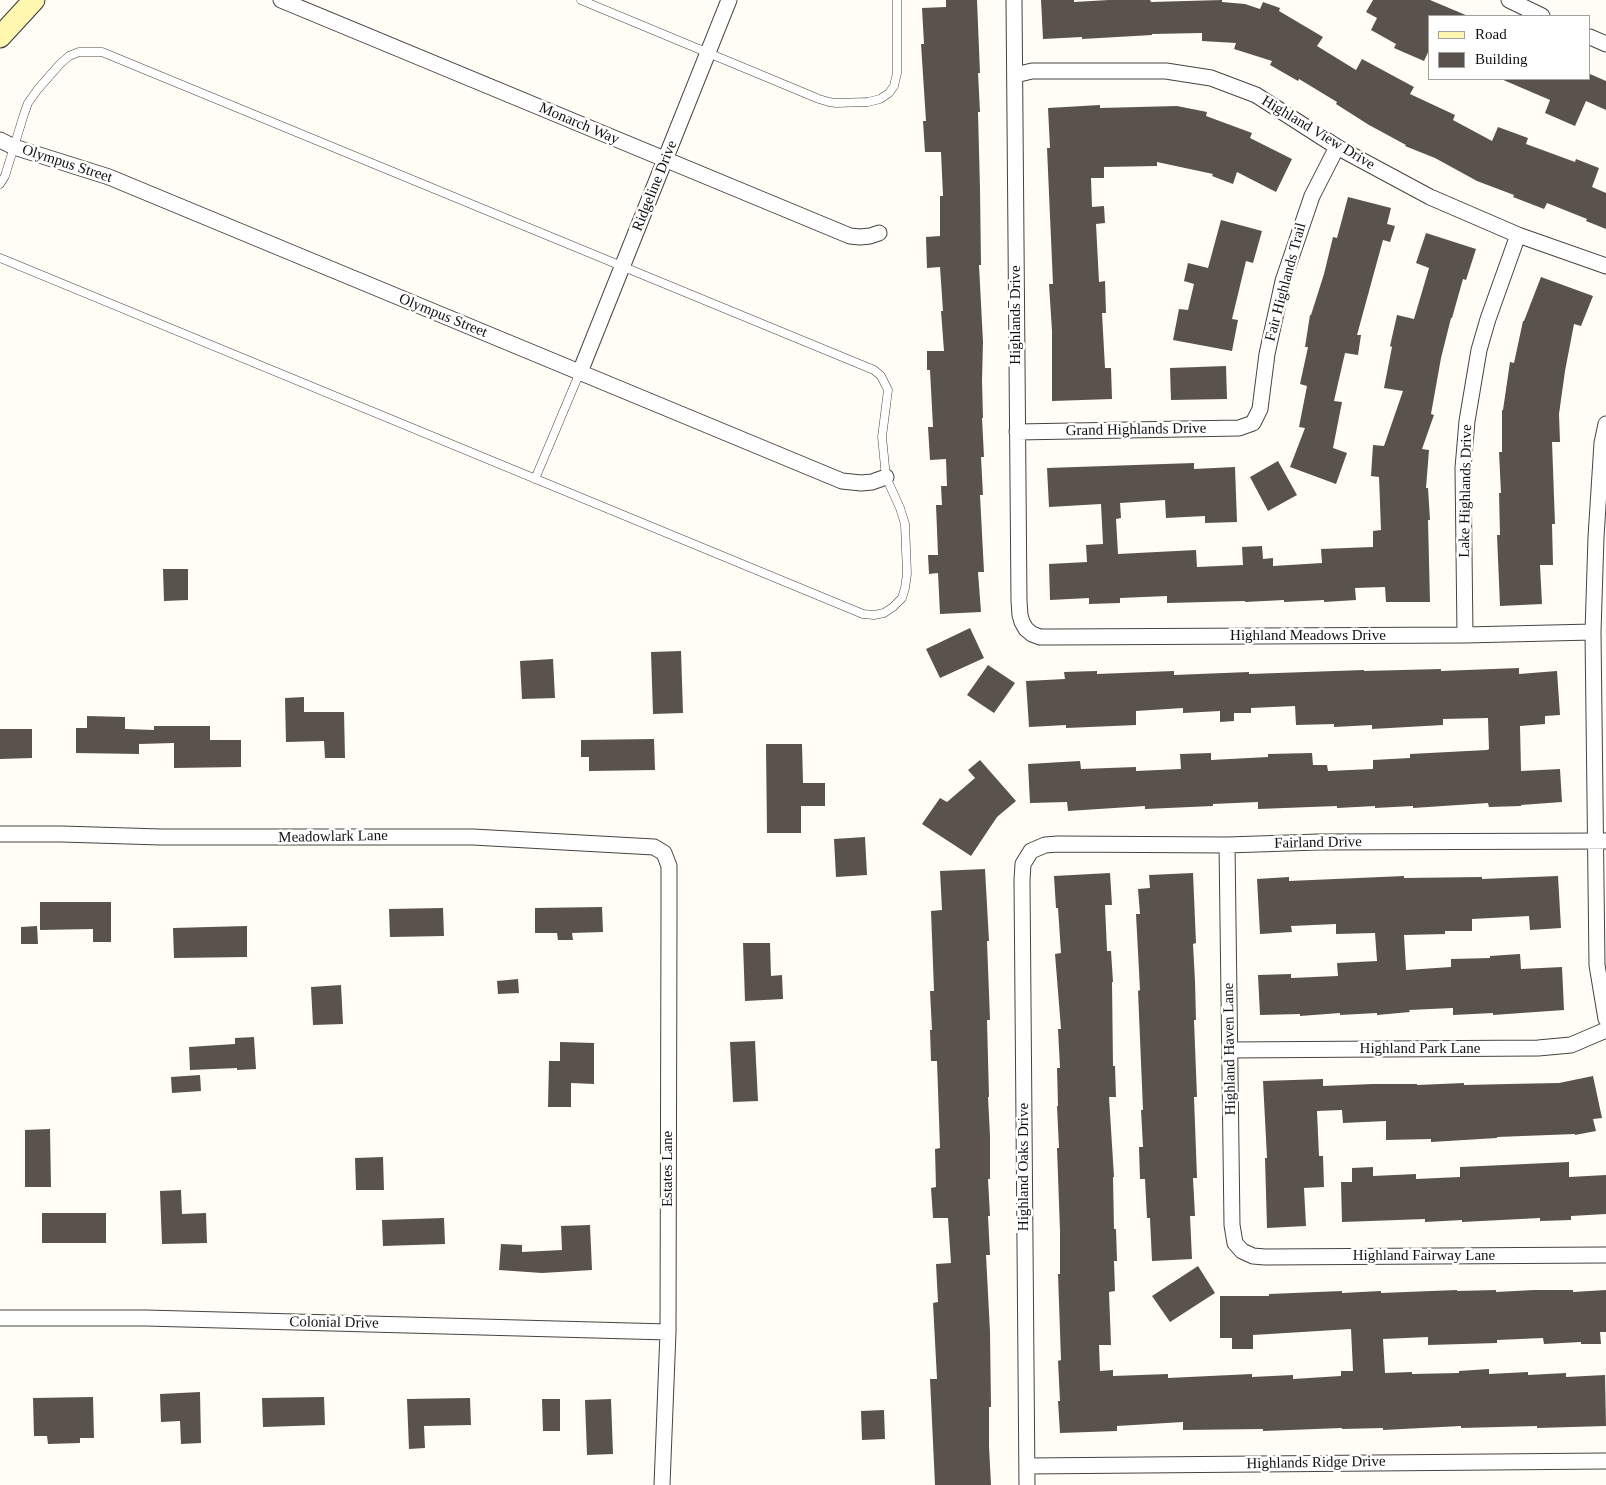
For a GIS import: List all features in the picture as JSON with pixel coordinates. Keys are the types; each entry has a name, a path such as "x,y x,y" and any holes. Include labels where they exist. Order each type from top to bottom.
{"main road":[{"path":"0,37 34,0"}],"street":[{"name":"Ridgeline Drive","path":"580,372 729,0"},
{"name":"Highlands Drive","path":"1014,0 1020,616 1026,628"},
{"path":"1509,0 1540,15"},
{"name":"Monarch Way","path":"287,1 850,236 870,236 879,233"},
{"path":"1591,37 1606,44"},
{"name":"Highland View Drive","path":"1014,75 1032,71 1166,71 1211,78 1256,95 1337,147 1430,196 1518,235 1606,266"},
{"name":"Olympus Street","path":"0,140 14,147 108,177 842,481 861,483 872,482 886,477"},
{"name":"Fair Highlands Trail","path":"1253,423 1260,408 1267,354 1283,281 1312,196 1337,147"},
{"name":"Lake Highlands Drive","path":"1465,635 1464,468 1467,421 1479,350 1518,235"},
{"name":"Grand Highlands Drive","path":"1017,432 1239,428 1253,423"},
{"path":"1606,424 1602,443 1596,537 1593,632 1601,841 1597,964 1606,1019"},
{"name":"Highland Meadows Drive","path":"1026,628 1032,634 1040,637 1465,635 1593,632"},
{"name":"Meadowlark Lane","path":"0,834 171,837 473,837 654,847 664,853"},
{"name":"Fairland Drive","path":"1031,851 1044,845 1058,844 1227,845 1319,842 1601,841"},
{"name":"Highland Haven Lane","path":"1227,845 1232,1225 1235,1243 1242,1251"},
{"name":"Highland Oaks Drive","path":"1027,1485 1022,880 1023,864 1031,851"},
{"name":"Estates Lane","path":"662,1485 668,1332 669,866 664,853"},
{"name":"Highland Park Lane","path":"1230,1050 1538,1048 1571,1045 1606,1030"},
{"name":"Highland Fairway Lane","path":"1242,1251 1253,1256 1266,1257 1606,1255"},
{"name":"Colonial Drive","path":"0,1318 146,1318 668,1332"},
{"name":"Highlands Ridge Drive","path":"1027,1466 1606,1461"}],"lane":[{"path":"581,0 829,102 868,102 880,100 894,86 897,73 897,0"},
{"path":"0,184 5,176 28,103 38,89 69,56 79,52 102,52 874,370 881,376 888,390 882,430 886,477 905,524 906,582 902,598 884,613 863,614 0,258"},
{"path":"535,479 580,372"}],"building":[{"path":"946,0 977,0 980,73 978,73 980,112 978,112 981,265 979,265 983,342 982,418 984,457 981,457 983,495 980,495 984,572 978,572 981,612 940,614 938,573 929,574 928,555 938,555 936,505 942,505 941,486 947,486 946,459 930,460 928,427 933,427 927,351 944,351 941,311 943,311 940,267 927,268 926,237 940,236 940,196 943,196 941,152 925,152 923,121 926,121 921,44 924,44 922,8 946,7"},
{"path":"1041,0 1074,0 1074,2 1150,0 1151,2 1222,0 1222,2 1245,4 1260,9 1263,2 1280,8 1279,11 1323,37 1317,46 1356,70 1362,59 1414,87 1410,94 1455,115 1453,120 1492,141 1498,127 1528,138 1526,144 1575,162 1576,159 1599,168 1592,187 1606,193 1606,229 1547,203 1544,209 1513,197 1514,195 1477,181 1435,158 1405,146 1299,79 1298,81 1270,65 1272,61 1234,49 1236,43 1202,41 1202,33 1043,39"},
{"path":"1373,0 1430,0 1466,15 1428,15 1428,52 1424,61 1394,48 1396,44 1371,30 1377,18 1366,12"},
{"path":"1591,74 1606,81 1606,110 1586,101 1575,126 1545,113 1550,100 1503,80 1591,80"},
{"path":"1100,105 1100,108 1177,106 1207,112 1206,116 1252,133 1250,138 1292,159 1276,192 1237,172 1233,184 1212,176 1213,174 1157,162 1157,166 1104,167 1104,178 1091,178 1092,207 1104,206 1105,223 1096,224 1099,282 1105,281 1106,313 1102,313 1105,368 1111,368 1112,399 1052,401 1052,331 1049,284 1053,284 1047,148 1050,148 1048,108"},
{"path":"1348,197 1391,208 1387,224 1395,226 1390,242 1383,240 1357,335 1361,335 1358,355 1345,353 1334,401 1342,402 1333,448 1347,453 1336,484 1290,467 1305,428 1299,427 1307,386 1300,384 1308,347 1305,347 1310,315 1324,274 1333,237 1337,238"},
{"path":"1221,220 1262,231 1253,263 1246,261 1232,319 1238,320 1232,351 1173,340 1179,309 1188,310 1194,284 1184,281 1188,263 1208,268"},
{"path":"1426,233 1476,249 1466,280 1463,279 1451,318 1441,358 1431,414 1434,415 1422,449 1429,450 1426,488 1428,488 1430,520 1428,520 1430,602 1386,602 1385,587 1355,588 1356,600 1324,602 1324,600 1284,602 1284,600 1167,603 1167,596 1120,598 1120,603 1089,604 1089,598 1050,600 1049,564 1087,562 1086,545 1103,544 1101,504 1049,507 1047,468 1194,463 1194,469 1235,467 1237,522 1205,523 1205,516 1166,518 1165,500 1120,503 1121,518 1116,519 1118,554 1196,550 1197,567 1243,565 1242,547 1262,546 1263,559 1273,558 1273,566 1322,563 1321,549 1373,547 1373,531 1381,530 1379,477 1371,476 1373,445 1384,446 1403,391 1384,388 1392,347 1390,346 1397,315 1414,319 1429,268 1416,263"},
{"path":"1541,277 1593,296 1581,326 1574,324 1559,414 1560,442 1552,442 1555,524 1552,524 1553,565 1540,565 1542,604 1500,606 1497,535 1500,535 1499,493 1501,493 1499,452 1502,452 1502,410 1510,362 1514,363 1523,321"},
{"path":"1226,366 1227,399 1171,400 1170,368"},
{"path":"1278,461 1297,495 1268,511 1250,477"},
{"path":"163,569 188,569 188,600 164,601"},
{"path":"970,628 984,658 940,678 926,649"},
{"path":"681,651 683,713 653,714 651,652"},
{"path":"553,659 555,698 522,699 520,661"},
{"path":"988,665 1015,683 994,713 967,695"},
{"path":"1519,668 1519,674 1557,671 1560,715 1545,716 1545,724 1520,726 1521,771 1560,769 1562,802 1489,807 1488,803 1413,808 1413,806 1375,808 1375,806 1337,808 1337,806 1258,809 1258,802 1213,804 1213,806 1145,809 1145,806 1068,811 1067,802 1030,803 1028,764 1080,761 1081,769 1136,767 1136,771 1181,769 1180,754 1211,753 1211,760 1268,757 1268,754 1312,753 1313,765 1327,765 1328,771 1373,769 1373,760 1410,758 1410,754 1487,750 1489,749 1488,718 1443,719 1443,725 1372,729 1372,725 1334,727 1334,724 1296,725 1295,706 1251,708 1251,713 1234,713 1234,721 1220,722 1220,711 1183,713 1183,708 1136,711 1136,725 1066,728 1066,725 1029,727 1026,681 1065,679 1064,672 1097,671 1097,674 1174,671 1174,675"},
{"path":"304,697 304,712 344,712 345,758 325,758 324,741 286,742 285,698"},
{"path":"87,716 125,717 125,729 154,730 154,726 210,726 210,740 241,740 241,767 174,768 174,743 139,744 139,754 76,753 76,728 87,728"},
{"path":"0,729 32,729 32,758 0,759"},
{"path":"654,739 655,770 589,771 589,757 581,757 581,740"},
{"path":"766,744 802,744 803,783 825,783 825,806 801,806 801,833 767,833"},
{"path":"980,760 1016,801 997,817 971,856 922,824 940,798 947,802 975,778 968,770"},
{"path":"865,837 867,875 836,877 834,839"},
{"path":"985,869 989,941 987,941 990,1020 987,1020 990,1136 990,1179 988,1179 990,1216 988,1216 990,1255 986,1255 990,1332 991,1407 989,1407 989,1446 991,1485 935,1485 930,1379 937,1379 933,1303 938,1302 936,1264 951,1263 948,1218 933,1218 931,1188 936,1187 935,1149 940,1148 937,1061 931,1061 930,991 934,991 931,911 942,910 940,871"},
{"path":"1110,873 1112,905 1105,905 1107,951 1111,951 1113,982 1113,1066 1115,1066 1116,1097 1109,1097 1117,1261 1114,1261 1115,1291 1109,1292 1111,1345 1099,1345 1100,1371 1113,1370 1113,1376 1168,1374 1168,1378 1252,1374 1252,1377 1293,1375 1293,1379 1341,1376 1341,1371 1353,1371 1351,1329 1253,1335 1253,1349 1232,1349 1232,1338 1220,1338 1220,1296 1269,1296 1269,1294 1342,1291 1342,1293 1381,1291 1381,1293 1457,1290 1496,1290 1496,1292 1573,1290 1573,1292 1606,1290 1606,1332 1600,1332 1601,1344 1581,1344 1581,1342 1544,1344 1543,1338 1497,1340 1497,1343 1428,1345 1428,1337 1383,1339 1385,1373 1459,1373 1459,1371 1489,1369 1489,1374 1528,1372 1528,1375 1566,1373 1566,1377 1605,1375 1606,1426 1461,1428 1461,1426 1383,1430 1383,1428 1342,1428 1263,1431 1263,1429 1183,1430 1183,1422 1117,1426 1117,1431 1060,1433 1058,1401 1060,1401 1058,1361 1061,1360 1058,1274 1060,1274 1060,1231 1057,1068 1060,1068 1058,1029 1061,1029 1055,954 1061,953 1054,876"},
{"path":"1193,873 1196,943 1193,944 1196,1020 1194,1020 1197,1097 1194,1097 1197,1178 1193,1178 1195,1216 1190,1216 1192,1259 1152,1261 1150,1218 1147,1218 1145,1179 1140,1179 1139,1147 1143,1147 1141,1110 1143,1110 1136,914 1140,914 1138,889 1150,888 1149,875"},
{"path":"1404,876 1404,878 1482,877 1482,879 1558,876 1561,928 1530,930 1529,916 1472,919 1472,931 1445,931 1445,934 1404,935 1406,970 1451,967 1451,959 1490,958 1490,956 1520,954 1521,969 1562,967 1564,1010 1493,1015 1493,1013 1453,1015 1453,1008 1409,1010 1410,1012 1377,1015 1377,1013 1340,1015 1340,1013 1300,1016 1300,1014 1260,1015 1258,975 1291,974 1291,978 1338,976 1337,963 1377,961 1375,933 1336,934 1336,924 1291,926 1292,932 1260,934 1257,879 1289,877 1289,881"},
{"path":"40,902 111,902 111,942 93,942 93,929 40,930"},
{"path":"602,907 603,932 572,933 573,940 558,940 557,933 535,933 535,908"},
{"path":"443,908 444,936 390,937 389,909"},
{"path":"37,926 38,944 21,944 21,927"},
{"path":"247,926 247,957 174,958 173,928"},
{"path":"743,943 770,943 771,976 782,975 783,999 745,1001"},
{"path":"518,979 519,993 498,994 497,981"},
{"path":"341,985 343,1024 313,1025 311,987"},
{"path":"254,1037 256,1069 190,1070 189,1047 235,1044 235,1038"},
{"path":"755,1041 758,1101 733,1102 730,1042"},
{"path":"560,1042 594,1043 594,1084 571,1083 571,1107 548,1107 549,1061 560,1061"},
{"path":"200,1075 201,1091 172,1093 171,1077"},
{"path":"1593,1076 1602,1118 1593,1119 1596,1131 1575,1135 1497,1137 1431,1142 1431,1139 1386,1140 1386,1121 1343,1123 1342,1110 1317,1111 1319,1156 1323,1156 1324,1187 1304,1188 1306,1226 1267,1228 1265,1158 1267,1158 1263,1081 1323,1079 1323,1086 1464,1083 1464,1085 1559,1083"},
{"path":"50,1129 51,1187 25,1187 25,1130"},
{"path":"383,1157 384,1190 356,1190 355,1158"},
{"path":"1569,1162 1569,1177 1606,1175 1606,1214 1571,1216 1571,1220 1540,1221 1540,1218 1462,1222 1462,1220 1425,1222 1425,1219 1342,1222 1341,1182 1352,1182 1352,1168 1373,1167 1373,1176 1416,1174 1416,1179 1460,1177 1460,1167"},
{"path":"181,1190 182,1214 206,1213 207,1243 162,1244 160,1191"},
{"path":"42,1213 106,1213 106,1243 42,1243"},
{"path":"444,1218 445,1244 383,1246 382,1220"},
{"path":"590,1225 592,1270 542,1273 499,1270 501,1244 522,1245 522,1252 562,1250 561,1226"},
{"path":"1198,1266 1215,1293 1170,1322 1152,1296"},
{"path":"200,1392 201,1443 181,1444 180,1421 161,1422 160,1394"},
{"path":"93,1397 94,1438 80,1438 80,1443 48,1444 47,1436 34,1436 33,1398"},
{"path":"324,1397 325,1425 263,1427 262,1398"},
{"path":"470,1398 471,1425 424,1426 425,1448 409,1449 407,1399"},
{"path":"542,1399 560,1399 560,1431 543,1431"},
{"path":"611,1399 613,1454 587,1455 585,1400"},
{"path":"884,1410 885,1439 862,1440 861,1411"}]}
